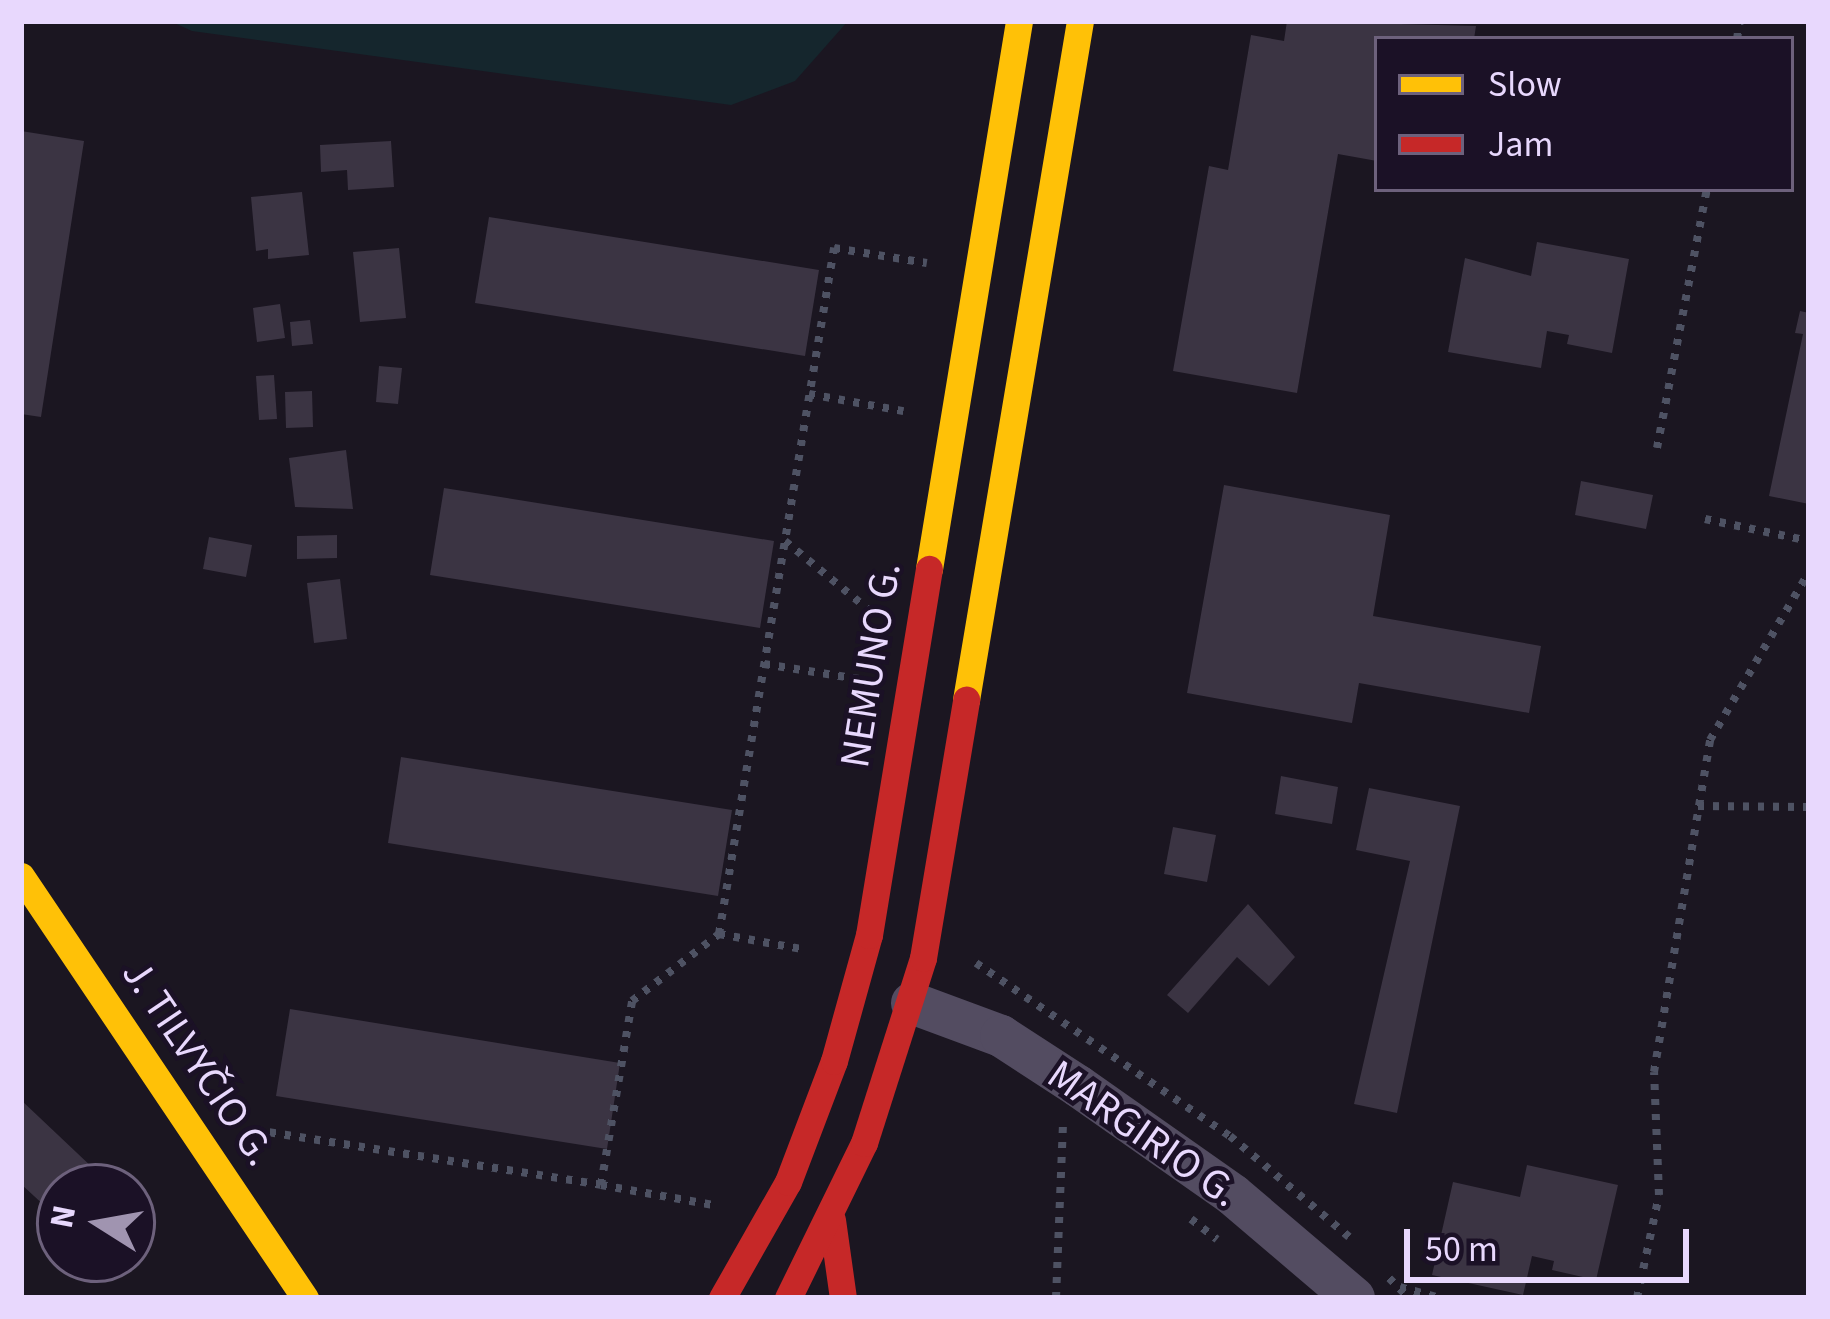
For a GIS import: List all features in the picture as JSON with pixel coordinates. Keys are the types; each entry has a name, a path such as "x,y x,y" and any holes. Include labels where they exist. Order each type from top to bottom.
{"main road":[{"name":"NEMUNO G.","path":"722,1298 788,1182 834,1060 869,935 1019,21"},
{"path":"788,1298 832,1220 912,1004 1080,21"},
{"name":"J. TILVYČIO G.","path":"21,876 305,1298"},
{"path":"832,1220 843,1298"}],"street":[{"name":"MARGIRIO G.","path":"912,1004 1001,1036 1078,1087 1233,1196 1354,1298"}],"path":[{"path":"1657,448 1706,192"},
{"path":"601,1185 632,1001 719,934 834,248 927,263"},
{"path":"809,394 903,411"},
{"path":"1705,519 1809,541"},
{"path":"784,540 871,614"},
{"path":"1637,1298 1657,1227 1654,1072 1710,740 1809,572"},
{"path":"764,664 859,679"},
{"path":"1698,806 1809,807"},
{"path":"719,934 807,950"},
{"path":"1056,1298 1062,1127 1078,1087"},
{"path":"1045,1116 1081,1140"},
{"path":"242,1130 713,1205"},
{"path":"1176,1207 1233,1251"},
{"path":"1398,1287 1439,1298"}],"shaded area":[{"path":"170,21 848,21 795,81 731,105 192,31"}],"building":[{"path":"1287,21 1476,26 1474,36 1374,36 1374,160 1338,154 1297,393 1173,371 1209,166 1228,170 1251,35 1284,41"},
{"path":"21,131 84,141 41,417 21,414"},
{"path":"391,141 394,187 348,190 347,170 321,172 320,145"},
{"path":"302,192 309,255 268,259 268,249 256,251 251,197"},
{"path":"489,217 819,270 805,356 475,303"},
{"path":"1537,242 1629,259 1612,353 1567,344 1569,335 1547,331 1541,368 1448,352 1465,258 1531,276"},
{"path":"399,248 406,318 360,322 353,252"},
{"path":"280,304 285,338 257,342 253,308"},
{"path":"1800,311 1809,313 1809,504 1769,496 1803,334 1795,333"},
{"path":"310,320 313,344 292,346 290,322"},
{"path":"379,366 402,368 398,404 376,402"},
{"path":"274,375 277,419 259,420 256,376"},
{"path":"312,391 313,427 286,428 285,392"},
{"path":"346,450 353,509 295,507 289,458"},
{"path":"1581,481 1653,495 1646,529 1575,515"},
{"path":"1224,485 1390,515 1373,616 1541,646 1529,713 1359,683 1352,723 1187,693"},
{"path":"444,488 774,541 760,628 430,575"},
{"path":"337,535 337,558 297,559 297,536"},
{"path":"209,537 252,545 246,577 203,569"},
{"path":"340,579 347,639 314,643 307,583"},
{"path":"401,757 732,810 718,896 388,843"},
{"path":"1281,776 1338,787 1332,824 1275,814"},
{"path":"1369,788 1460,806 1397,1113 1354,1104 1410,861 1356,850"},
{"path":"1173,827 1216,835 1207,882 1164,874"},
{"path":"1248,904 1295,957 1269,986 1237,957 1188,1013 1167,995"},
{"path":"290,1009 620,1063 607,1149 276,1096"},
{"path":"21,1100 88,1163 36,1163 36,1198 21,1184"},
{"path":"1527,1165 1618,1185 1596,1280 1552,1270 1554,1261 1532,1256 1523,1295 1432,1275 1453,1182 1520,1197"}],"traffic: slow":[{"path":"929,569 1019,21"},
{"path":"966,700 1080,21"},
{"path":"21,876 305,1298"}],"traffic: jam":[{"path":"722,1298 788,1182 834,1061 869,935 929,569"},
{"path":"788,1298 864,1143 923,958 966,700"},
{"path":"832,1220 843,1298"}]}
